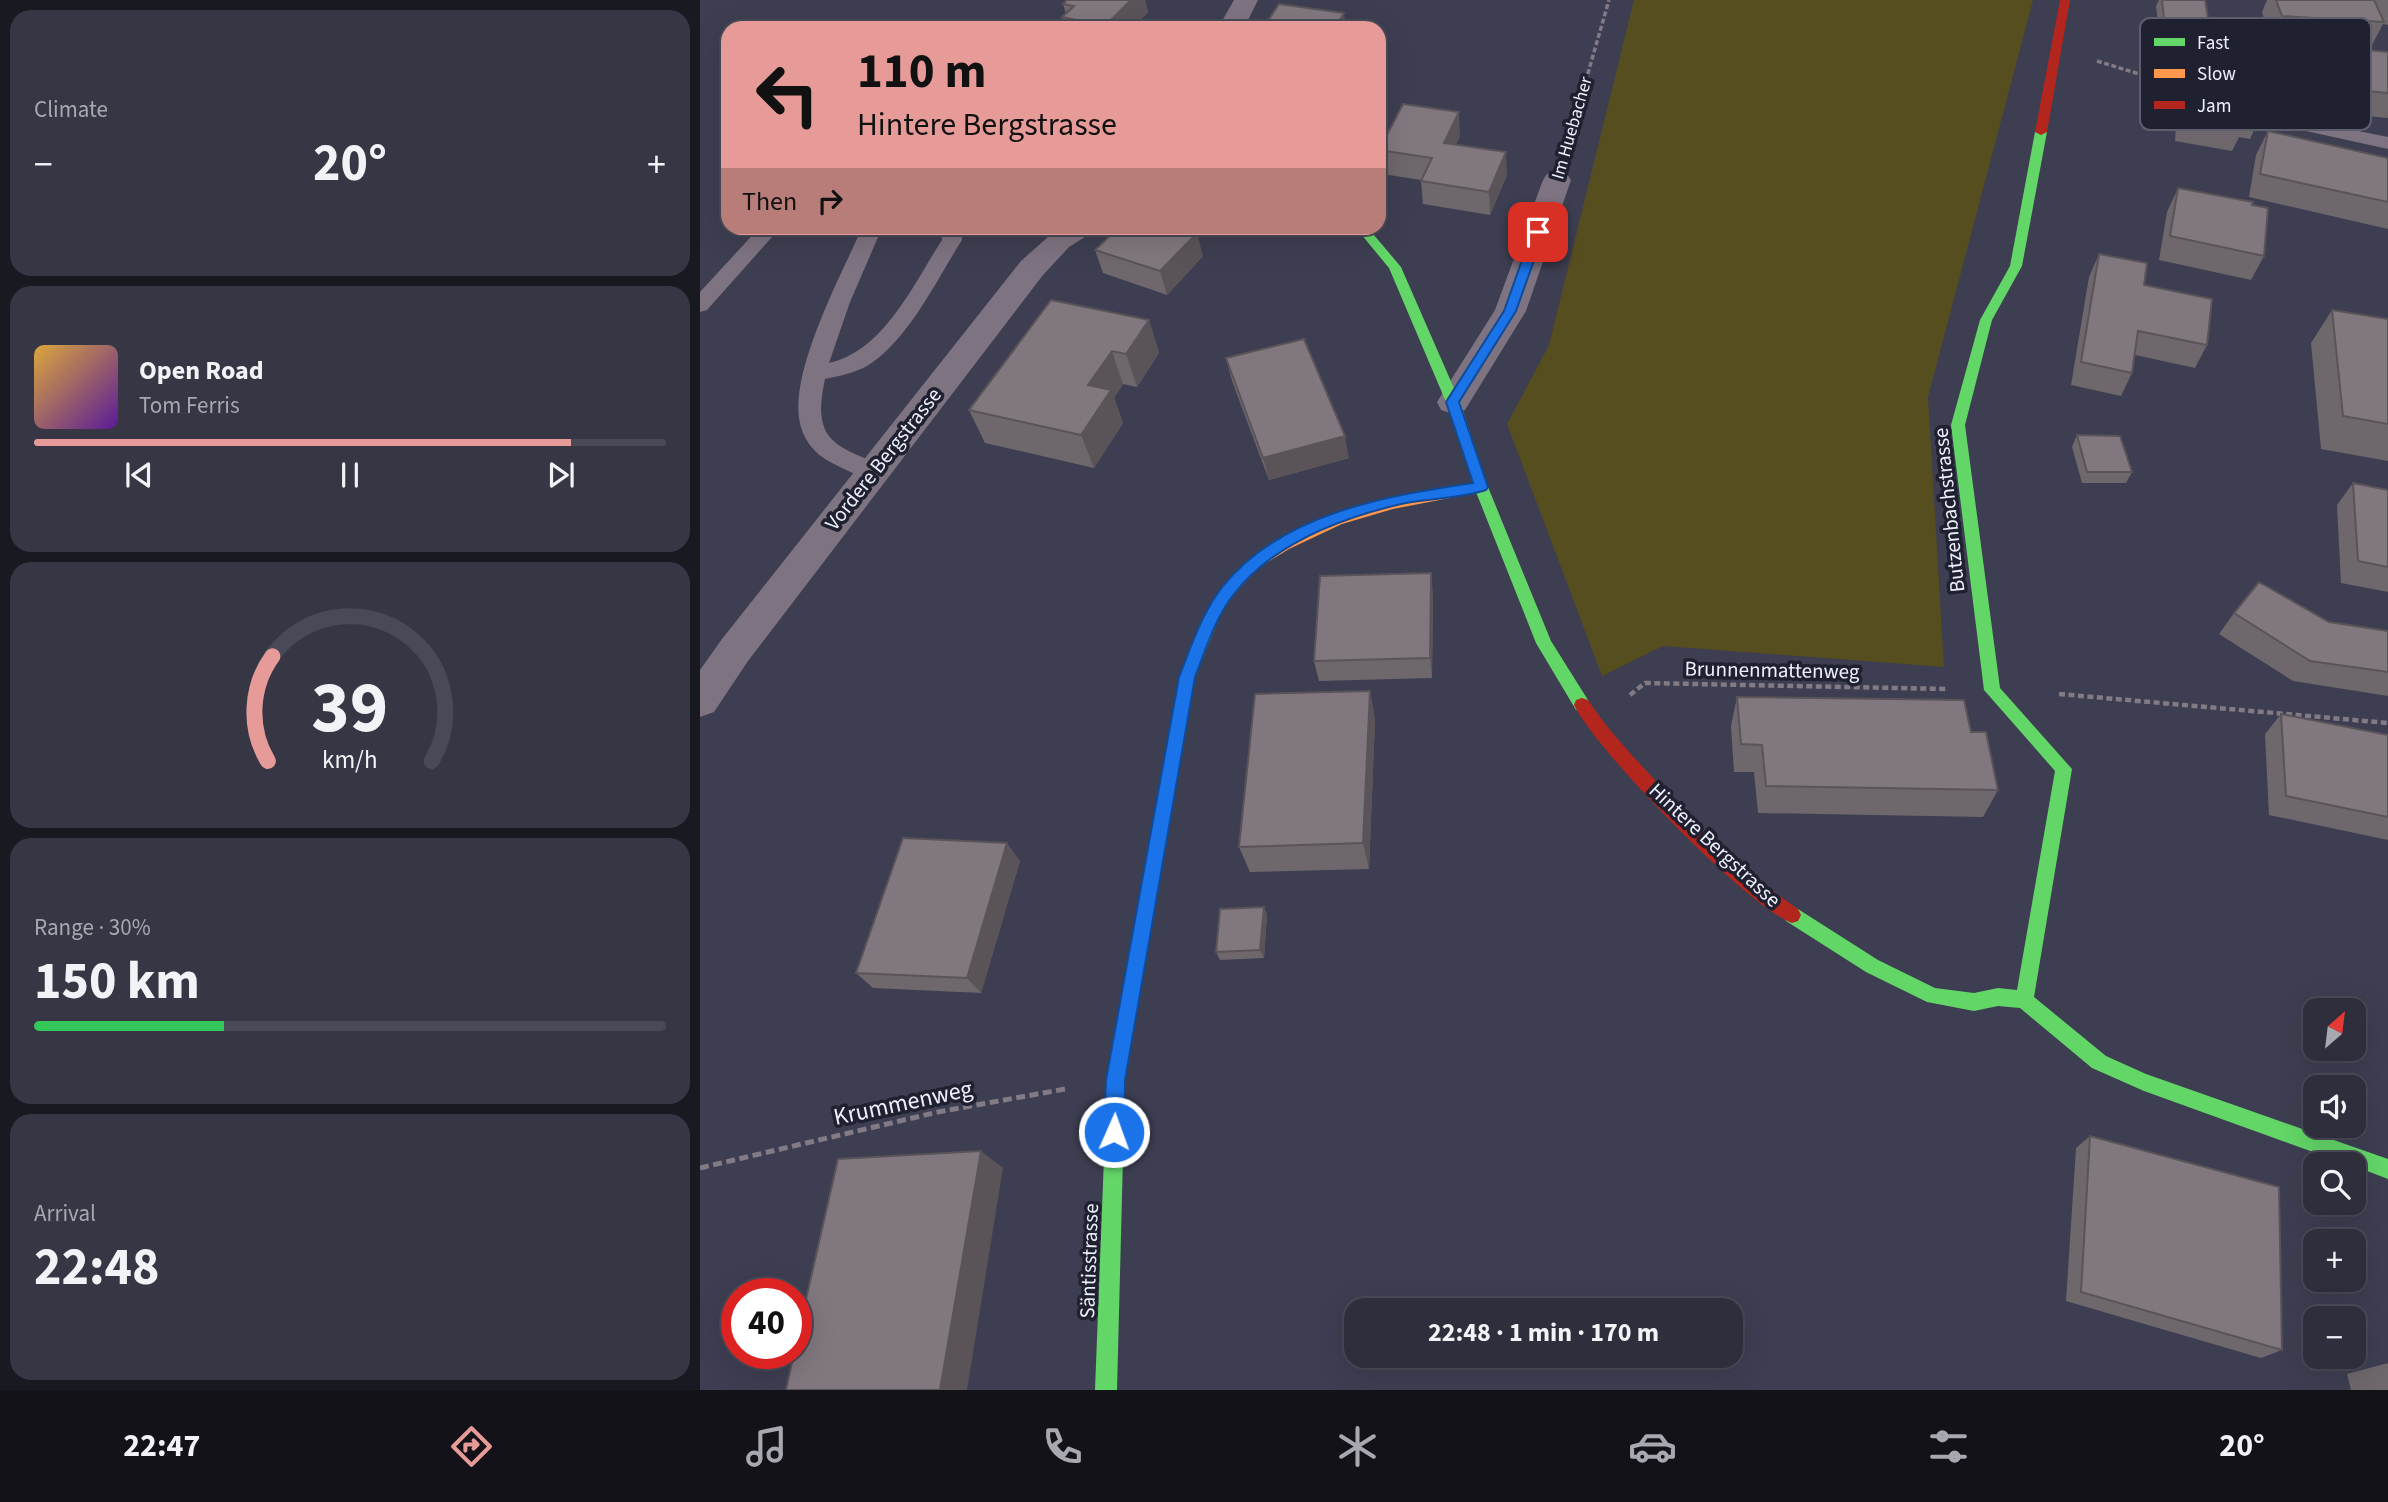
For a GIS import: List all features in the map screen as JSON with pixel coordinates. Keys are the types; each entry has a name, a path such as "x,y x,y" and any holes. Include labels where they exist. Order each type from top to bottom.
{"street":[{"path":"1235,21 1246,0"},
{"name":"Butzenbachstrasse","path":"2024,1000 2064,769 1992,690 1958,425 1986,320 2016,266 2065,0"},
{"name":"Im Huebacher","path":"1452,402 1510,311 1557,180"},
{"name":"Vordere Bergstrasse","path":"700,701 736,650 1032,268 1067,235"},
{"name":"Hintere Bergstrasse","path":"1368,235 1395,267 1452,402 1481,487 1544,643 1594,724 1674,812 1769,900 1872,966 1933,996 1974,1002 1998,997 2024,1000"},
{"name":"Säntisstrasse","path":"1106,1390 1116,1080 1187,677 1208,625 1228,590 1271,551 1334,518 1402,499 1481,487"},
{"path":"2024,1000 2099,1062 2144,1082 2388,1169"}],"lane":[{"path":"2327,130 2388,143"},
{"path":"700,305 764,235"},
{"path":"869,235 813,374 808,407 815,436 838,457 874,471"},
{"path":"813,374 842,368 863,358 885,339 953,240 952,235"}],"path":[{"name":"Im Huebacher","path":"1557,180 1609,0"},
{"path":"2087,58 2140,74"},
{"name":"Brunnenmattenweg","path":"1594,724 1645,683 1950,689"},
{"path":"2055,694 2304,713 2388,723"},
{"name":"Krummenweg","path":"700,1168 938,1112 1116,1080"}],"shaded area":[{"path":"1634,0 2033,0 1928,397 1944,667 1663,646 1602,676 1507,424 1549,345"}],"building":[{"path":"1067,0 1131,0 1110,21 1081,21 1062,17 1074,6 1063,4"},
{"path":"2162,0 2205,0 2208,18 2164,18"},
{"path":"2276,0 2374,0 2384,22 2371,21 2371,18 2282,16"},
{"path":"1279,4 1344,13 1339,21 1268,21"},
{"path":"2371,50 2388,52 2388,93 2371,91"},
{"path":"1403,104 1459,112 1444,143 1506,152 1489,192 1421,181 1432,158 1386,151 1386,137"},
{"path":"2268,131 2388,158 2388,202 2260,174"},
{"path":"2178,188 2253,202 2252,205 2268,208 2264,256 2170,236"},
{"path":"1111,235 1195,235 1160,271 1095,250"},
{"path":"2099,254 2147,263 2144,285 2212,299 2207,345 2138,331 2132,373 2081,362"},
{"path":"1051,300 1149,320 1126,354 1112,351 1088,385 1111,390 1081,435 969,410"},
{"path":"2332,310 2388,319 2388,424 2343,416"},
{"path":"1304,339 1345,436 1263,458 1226,358"},
{"path":"2077,435 2120,436 2132,472 2087,472"},
{"path":"2353,483 2388,490 2388,567 2358,561"},
{"path":"1431,573 1430,658 1314,661 1320,576"},
{"path":"2259,582 2329,622 2388,631 2388,672 2310,661 2234,613"},
{"path":"1370,691 1363,843 1239,847 1255,694"},
{"path":"1737,697 1964,700 1971,732 1986,732 1998,790 1766,786 1762,745 1741,744"},
{"path":"2281,714 2388,735 2388,817 2286,796"},
{"path":"903,838 1007,843 967,978 856,973"},
{"path":"1264,907 1260,950 1216,952 1220,909"},
{"path":"2090,1136 2279,1187 2282,1350 2081,1292"},
{"path":"981,1151 940,1390 786,1390 791,1369 812,1369 811,1278 838,1159"}],"traffic: fast":[{"path":"2024,1000 2064,769 1992,690 1958,425 1986,320 2016,266 2041,132"},
{"path":"1368,235 1395,267 1453,402 1481,487 1544,643 1582,705"},
{"path":"1106,1390 1116,1080 1187,677 1215,610 1229,590 1258,561"},
{"path":"1792,915 1872,966 1933,996 1974,1002 1998,997 2024,1000 2099,1062 2144,1082 2388,1169"}],"traffic: slow":[{"path":"1258,561 1310,531 1337,520 1393,503 1481,487"}],"traffic: jam":[{"path":"2041,132 2065,0"},
{"path":"1582,705 1610,742 1694,832 1751,885 1792,915"}],"route":[{"path":"1114,1132 1116,1080 1187,677 1208,625 1228,590 1271,551 1334,518 1402,499 1481,487 1452,402 1510,311 1538,232"}]}
